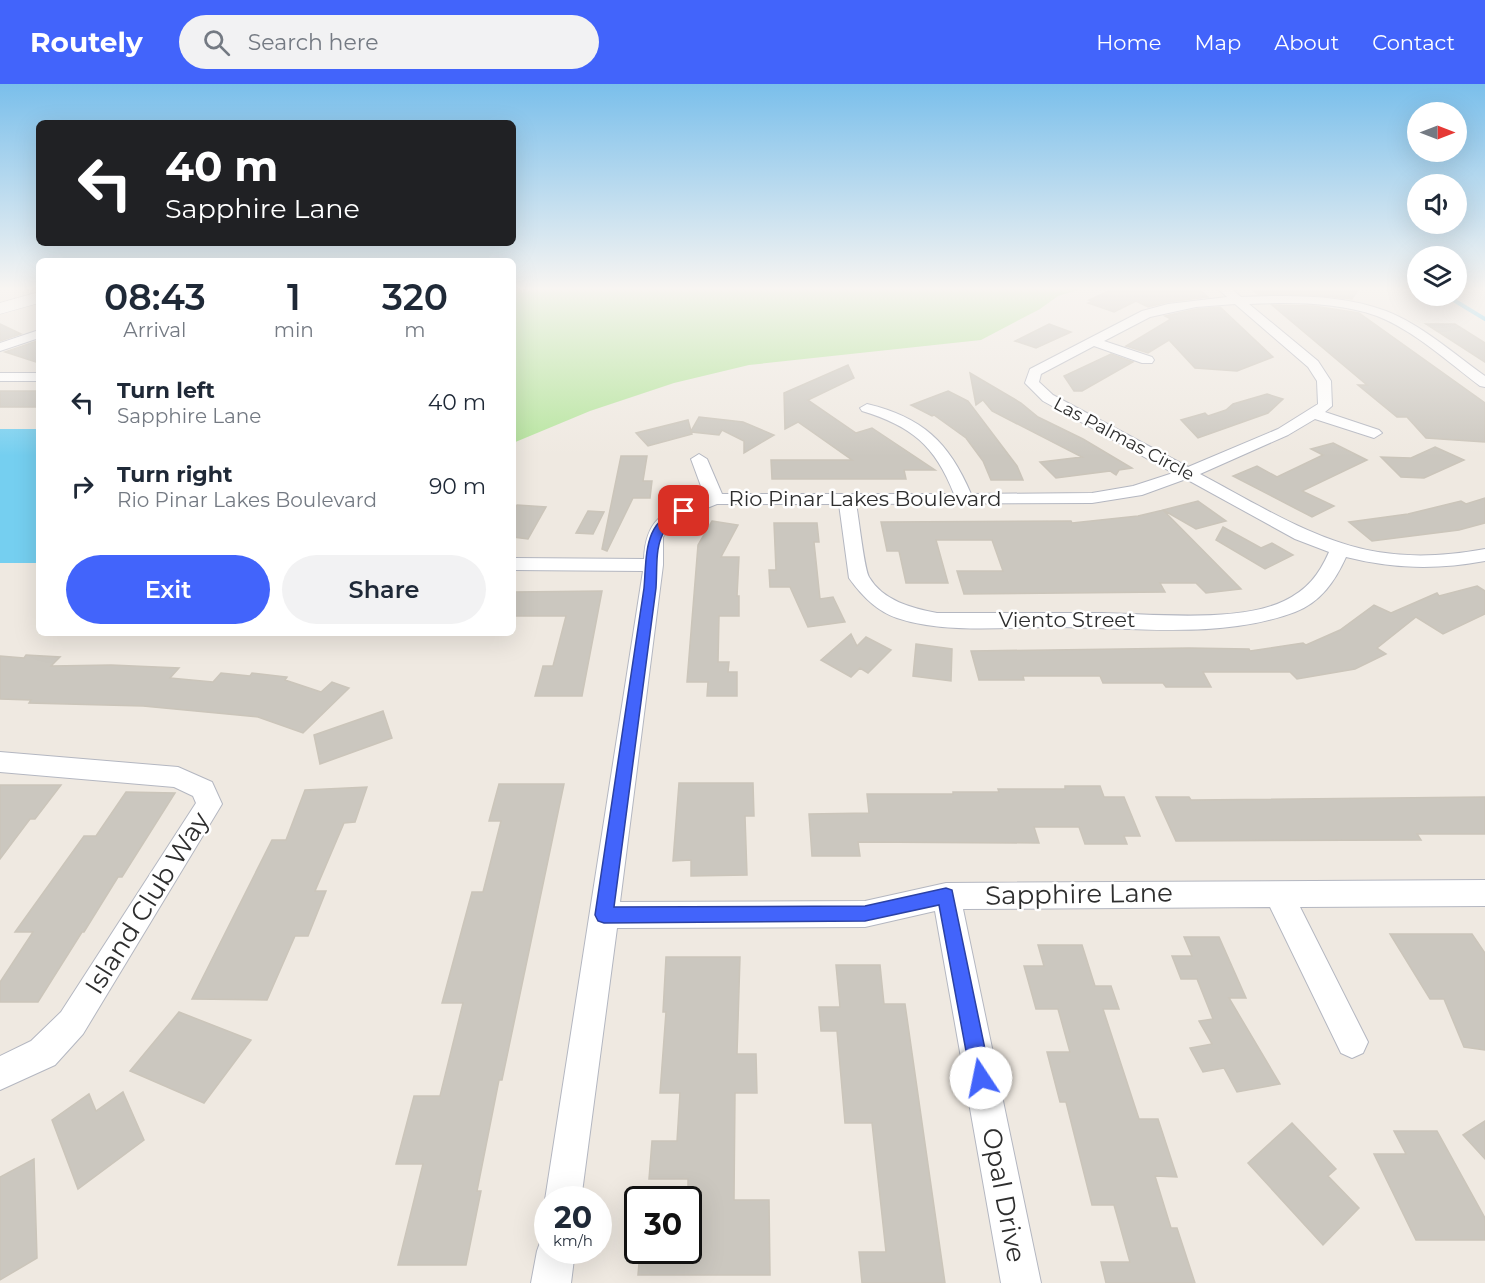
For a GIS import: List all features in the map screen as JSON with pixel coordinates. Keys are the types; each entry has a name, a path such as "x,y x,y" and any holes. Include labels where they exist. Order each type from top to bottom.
{"street":[{"name":"Las Palmas Circle","path":"1087,344 1035,372 1032,383 1048,398 1301,535 1339,551 1404,563 1448,563 1485,555"},
{"path":"1101,344 1147,360"},
{"path":"1289,344 1313,364 1324,381 1325,406 1315,414"},
{"name":"Las Palmas Circle","path":"1428,344 1485,383"},
{"path":"0,376 36,377"},
{"path":"867,408 887,413 940,447 954,469 965,499"},
{"path":"1315,414 1374,433"},
{"name":"Rio Pinar Lakes Boulevard","path":"565,1186 653,565 654,537 669,517 715,499 1092,498 1136,491 1188,473 1283,432 1315,414"},
{"path":"699,459 715,499"},
{"name":"Viento Street","path":"847,500 859,578 877,598 902,613 937,620 1247,618 1285,608 1309,596 1329,576 1339,551"},
{"path":"516,564 653,565"},
{"name":"Island Club Way","path":"0,762 178,777 203,789 209,804 72,1023 43,1053 0,1073"},
{"path":"1278,893 1352,1042"},
{"name":"Sapphire Lane","path":"604,915 865,914 946,896 1485,893"},
{"name":"Opal Drive","path":"946,896 1021,1283"},
{"path":"551,1283 554,1264"}],"green space":[{"path":"516,344 944,344 749,365 674,383 590,411 516,442"}],"water":[{"path":"0,429 36,429 36,563 0,563"}],"building":[{"path":"28,344 36,344 36,362 5,352"},
{"path":"1024,344 1045,344 1036,348"},
{"path":"1129,344 1163,344 1148,353 1126,346"},
{"path":"1173,344 1259,344 1273,357 1237,371 1195,368"},
{"path":"1318,344 1402,344 1485,403 1485,442 1426,438 1407,417 1397,417 1358,385 1367,385"},
{"path":"1457,344 1485,344 1485,362"},
{"path":"1111,354 1133,362 1082,391 1074,391 1064,376"},
{"path":"848,365 854,378 808,400 856,433 872,428 935,470 904,470 906,479 772,479 771,460 852,460 798,422 785,429 784,393"},
{"path":"970,373 1021,403 1038,417 1083,439 1132,468 1119,470 1116,475 1110,471 1056,478 1040,462 1082,457 992,411 983,400 976,405"},
{"path":"0,391 36,391 36,407 0,407"},
{"path":"948,391 968,401 1017,466 1023,480 991,480 983,461 966,438 934,415 911,405"},
{"path":"1267,394 1283,399 1268,413 1198,438 1181,420 1205,413 1208,416 1226,410 1233,404"},
{"path":"699,417 743,422 774,435 744,453 744,441 722,430 719,435 691,432 692,434 648,446 636,433 688,420 691,431"},
{"path":"1333,443 1367,460 1302,491 1334,506 1312,517 1233,476 1257,466 1277,477 1323,455 1311,449"},
{"path":"1435,447 1464,460 1424,478 1401,477 1381,457 1411,458"},
{"path":"621,456 647,456 643,481 652,481 650,498 633,498 607,551 602,549"},
{"path":"1485,498 1485,523 1459,530 1372,541 1349,522 1408,514 1461,501 1466,504"},
{"path":"1198,501 1226,521 1196,529 1163,510"},
{"path":"516,506 546,507 528,539 516,537"},
{"path":"1163,510 1241,589 1206,593 1196,583 1160,583 1165,592 964,594 957,571 1003,571 992,540 936,540 948,583 906,583 899,551 887,551 881,522 1071,521 1072,523 1138,516"},
{"path":"588,511 604,512 593,534 576,533"},
{"path":"712,521 738,525 721,557 739,557 737,596 739,596 739,616 719,616 718,662 729,662 728,672 737,672 737,696 707,696 708,682 687,682 698,545"},
{"path":"774,523 817,523 819,542 814,542 820,599 833,597 845,622 808,627 790,587 770,587 769,570 776,570"},
{"path":"1223,527 1261,548 1272,543 1293,555 1265,569 1216,540"},
{"path":"1477,586 1485,591 1485,614 1443,634 1416,617 1377,648 1386,654 1355,669 1297,679 1290,672 1203,672 1211,687 1166,687 1163,683 1103,683 1100,676 1023,676 1024,680 979,680 971,651 1189,648 1249,649 1250,651 1303,643 1306,645 1340,630 1374,605 1391,613 1437,593 1439,596"},
{"path":"602,591 582,696 535,696 543,666 553,666 566,616 516,616 516,592"},
{"path":"851,634 857,646 866,637 891,650 868,673 860,668 851,677 821,660"},
{"path":"916,644 952,649 951,681 913,676"},
{"path":"26,655 60,657 51,666 111,665 179,668 170,678 213,682 221,673 250,676 252,673 287,677 285,680 321,692 332,682 349,688 303,733 258,717 143,706 29,703 31,700 0,699 0,656 24,658"},
{"path":"383,711 392,738 320,764 314,735"},
{"path":"679,783 753,783 754,816 745,816 747,875 691,876 691,860 673,861"},
{"path":"499,784 564,784 502,1080 499,1080 477,1191 481,1191 466,1265 398,1265 423,1164 396,1164 414,1096 440,1096 463,1003 442,1003 472,892 483,892 501,821 489,821"},
{"path":"0,785 61,785 35,819 30,819 0,859"},
{"path":"1065,786 1100,786 1104,797 1124,797 1140,836 1124,836 1127,844 1085,844 1079,827 1034,827 1039,843 858,842 860,856 812,856 809,814 869,813 867,794 953,794 953,792 999,792 998,789 1065,789"},
{"path":"367,787 355,822 344,823 315,891 326,891 308,936 295,936 267,1000 192,999 272,840 286,840 305,790"},
{"path":"126,792 175,793 38,1002 0,1002 0,982 33,932 15,932 84,836 96,836"},
{"path":"1156,797 1189,797 1191,800 1485,797 1485,834 1417,834 1421,840 1176,841"},
{"path":"1390,934 1472,934 1485,953 1485,1050 1464,1047 1444,999 1430,999"},
{"path":"1184,937 1219,937 1246,998 1229,998 1280,1084 1237,1092 1224,1068 1203,1072 1190,1048 1212,1044 1199,1021 1213,1019 1197,979 1181,979 1172,956 1192,956"},
{"path":"1038,945 1082,945 1095,986 1111,986 1119,1009 1103,1009 1139,1119 1158,1119 1177,1177 1155,1176 1171,1228 1177,1228 1195,1283 1106,1283 1101,1262 1130,1262 1114,1205 1092,1205 1066,1102 1060,1102 1047,1052 1070,1052 1058,1009 1036,1009 1024,966 1044,966"},
{"path":"666,957 740,957 737,1054 756,1054 757,1093 735,1093 734,1200 769,1200 770,1275 638,1275 639,1264 702,1264 702,1186 688,1186 688,1179 649,1179 652,1141 677,1141 680,1093 660,1093 666,1012 663,1012"},
{"path":"836,965 880,965 884,1004 905,1004 945,1283 862,1283 859,1252 886,1252 872,1123 845,1123 837,1031 821,1031 819,1007 840,1007"},
{"path":"179,1012 251,1040 204,1103 130,1071"},
{"path":"123,1092 144,1140 78,1189 52,1120 89,1094 96,1111"},
{"path":"1485,1121 1485,1159 1463,1135"},
{"path":"1292,1123 1336,1169 1328,1176 1359,1208 1323,1245 1248,1163"},
{"path":"1394,1131 1437,1131 1485,1218 1485,1240 1416,1240 1374,1154 1406,1154"},
{"path":"34,1159 37,1258 0,1280 0,1177"}],"route":[{"path":"684,511 669,517 654,537 653,565 635,702 604,915 865,914 946,896 981,1078"}]}
